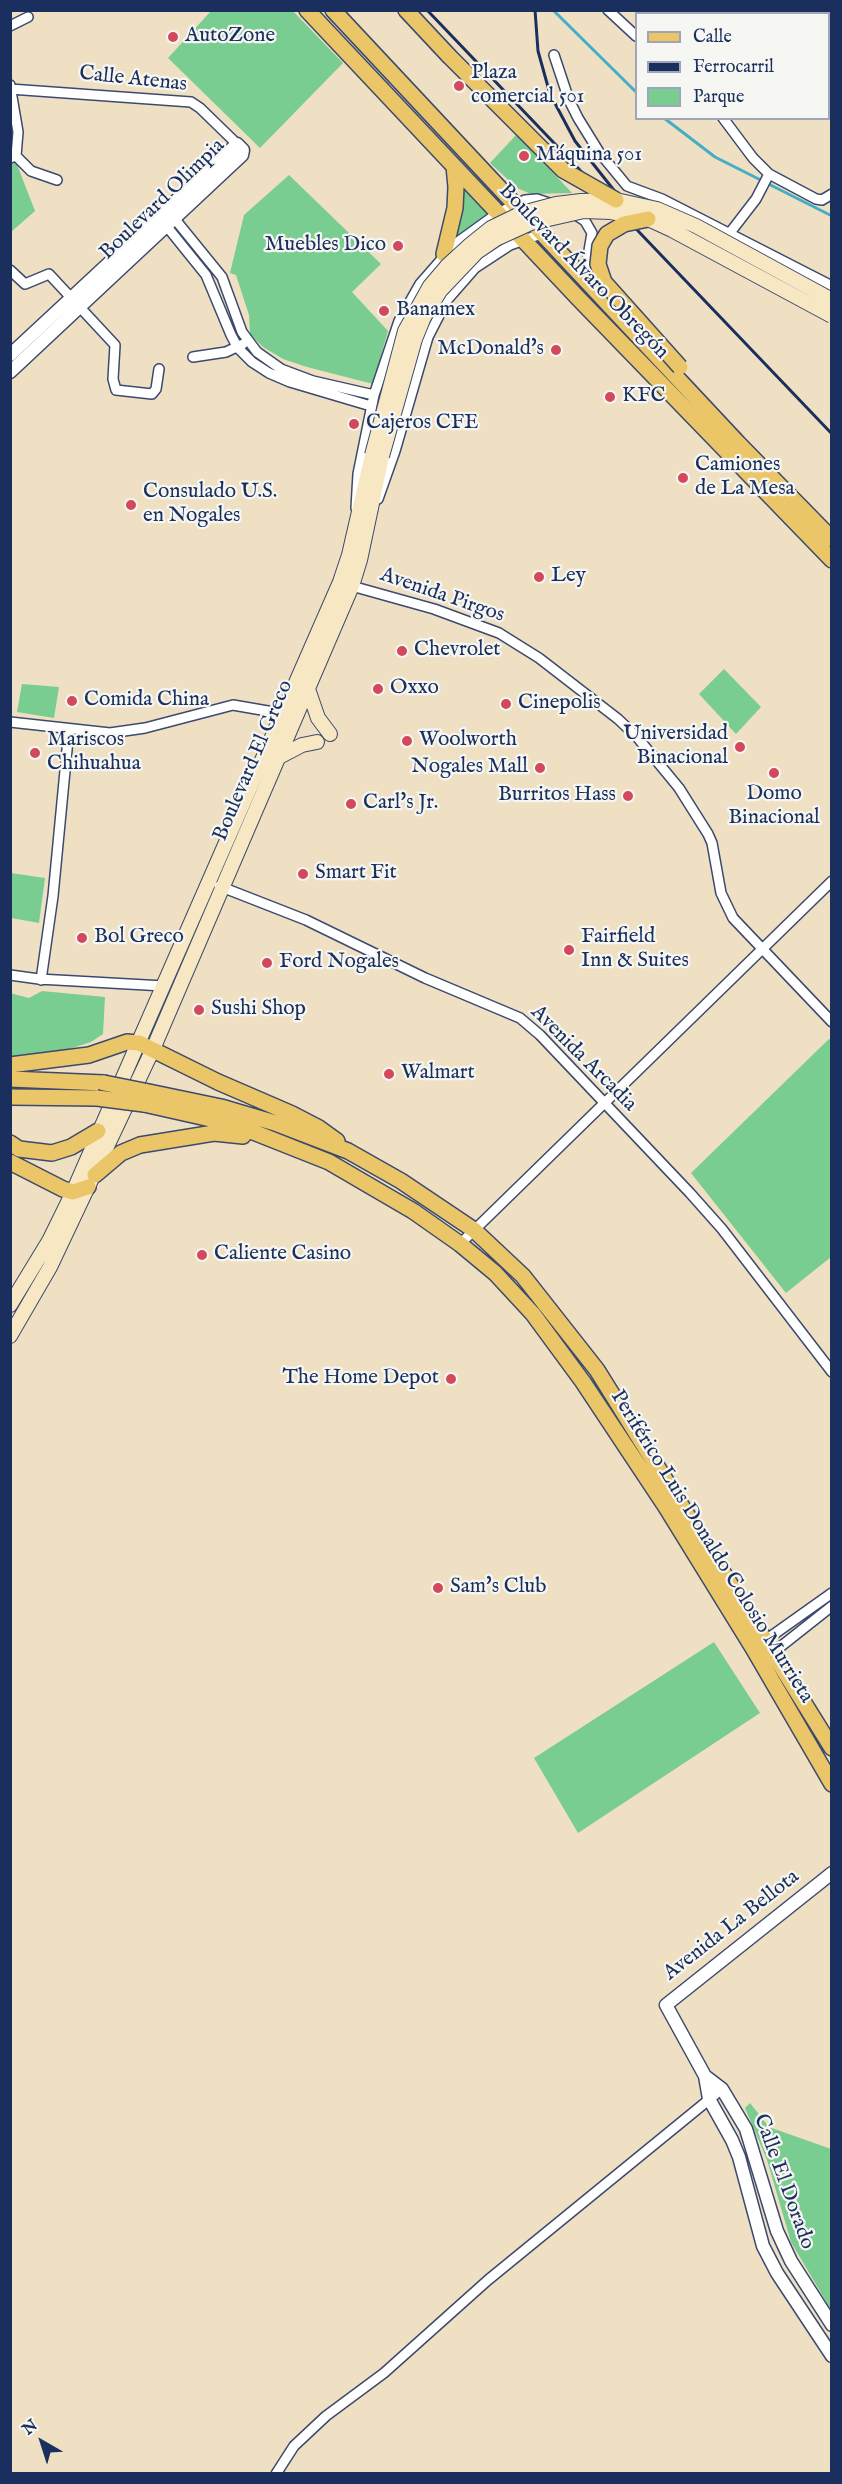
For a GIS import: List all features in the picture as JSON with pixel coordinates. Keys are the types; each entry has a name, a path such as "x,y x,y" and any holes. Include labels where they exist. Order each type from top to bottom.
{"main road":[{"name":"Boulevard Álvaro Obregón","path":"307,10 523,240 831,560"},
{"name":"Boulevard Álvaro Obregón","path":"333,10 584,280 831,539"},
{"path":"406,10 553,160 572,176 616,200"},
{"path":"444,254 455,207 454,166"},
{"path":"527,218 556,204 616,200 657,209 831,300"},
{"path":"527,218 584,211 611,212 648,219 831,316"},
{"name":"Boulevard El Greco","path":"10,1305 49,1241 73,1192 98,1131 146,1046 223,887 294,724 346,584 377,455 424,317 440,291 477,252 527,218"},
{"path":"648,219 624,224 607,234 600,246 598,264 604,282 723,414 738,442"},
{"name":"Boulevard El Greco","path":"10,1336 50,1268 91,1181 146,1046 164,986 280,718 346,584"},
{"path":"308,689 318,718 330,734"},
{"path":"279,757 298,747 317,742"},
{"path":"10,1065 89,1055 127,1042 146,1046 218,1083 319,1128 348,1151"},
{"name":"Periférico Luis Donaldo Colosio Murrieta","path":"10,1079 104,1083 233,1124 329,1162 413,1211 460,1244 495,1273 533,1314 583,1382 666,1507 830,1741"},
{"name":"Periférico Luis Donaldo Colosio Murrieta","path":"11,1097 146,1098 220,1107 275,1123 348,1151 401,1181 474,1230 523,1276 597,1370 764,1647 761,1661 831,1784"},
{"path":"10,1143 19,1149 52,1153 71,1147 98,1131"},
{"path":"10,1162 73,1192 91,1181 121,1154 140,1145 214,1133 228,1133 292,1147"}],"street":[{"path":"608,10 635,35"},
{"path":"10,26 28,17"},
{"path":"554,55 569,100 578,118 622,182 631,189 662,199 831,286"},
{"path":"11,87 18,132 13,157 31,171 57,180"},
{"name":"Calle Atenas","path":"11,87 191,102 237,144"},
{"path":"724,120 745,148 769,174 816,199 822,200 831,194"},
{"name":"Boulevard Olimpia","path":"10,372 77,303 166,220 243,154 237,144"},
{"path":"729,234 756,199 769,174"},
{"path":"362,523 386,478 428,337 436,320 447,300 475,268 510,245 523,240 527,218 537,199 559,206 585,221 590,228 593,238 584,280"},
{"path":"362,523 358,474 371,406 391,342 407,305 420,284 444,254 498,213 527,218"},
{"path":"166,220 209,260 222,277 247,342 262,357 281,369 313,381 374,394"},
{"path":"166,220 200,267 238,348 252,362 279,378 371,406"},
{"path":"200,267 209,260"},
{"path":"10,270 25,284 49,274 115,345 113,380 116,390 152,394 156,389 159,369"},
{"name":"Boulevard Olimpia","path":"10,356 77,303"},
{"path":"194,357 226,352 247,342"},
{"name":"Avenida Pirgos","path":"346,584 434,609 499,633 539,658 618,719 644,745 679,788 708,834 725,906 733,918 760,950 831,1022"},
{"path":"10,722 110,733 131,731 233,705 266,712 294,724"},
{"path":"36,979 53,896 69,729"},
{"name":"Avenida Arcadia","path":"209,881 306,920 425,978 520,1018 540,1035 722,1229 831,1372"},
{"path":"460,1244 831,881"},
{"path":"10,975 36,979 164,986"},
{"path":"764,1647 831,1593"},
{"path":"764,1647 831,1606"},
{"path":"812,1752 830,1741"},
{"name":"Avenida La Bellota","path":"705,2076 666,2005 831,1873"},
{"name":"Calle El Dorado","path":"705,2076 723,2089 746,2129 761,2172 766,2200 786,2251 831,2325"},
{"name":"Calle El Dorado","path":"705,2076 709,2099 739,2157 763,2246 777,2273 831,2356"},
{"path":"276,2474 294,2446 326,2416 384,2373 488,2280 723,2089"}],"green space":[{"path":"292,10 343,63 260,148 168,58 211,11"},
{"path":"517,134 572,193 531,194 517,188 490,163"},
{"path":"16,162 35,211 11,232 11,164"},
{"path":"289,175 381,264 352,292 388,331 373,384 283,359 263,347 250,334 249,315 236,275 230,273 244,215"},
{"path":"464,189 495,218 449,250 458,221"},
{"path":"724,669 761,707 736,734 699,694"},
{"path":"22,684 59,687 54,718 17,712"},
{"path":"11,873 45,878 39,923 11,918"},
{"path":"42,991 105,997 103,1034 91,1042 69,1049 40,1056 11,1059 10,993 29,998"},
{"path":"829,1039 832,1041 831,1257 786,1293 691,1173"},
{"path":"714,1642 760,1713 578,1833 534,1758"},
{"path":"750,2103 769,2127 831,2149 831,2310 791,2242 767,2160 745,2108"}],"waterway":[{"path":"553,10 635,91"},
{"path":"667,120 715,157 832,216"}],"railway":[{"path":"427,10 832,434"},
{"path":"535,10 538,51 550,94 575,141 632,213"}],"place":[{"name":"AutoZone","path":"173,37"},
{"name":"Plaza comercial 501","path":"459,86"},
{"name":"Máquina 501","path":"524,156"},
{"name":"Muebles Dico","path":"398,246"},
{"name":"Banamex","path":"384,311"},
{"name":"McDonald's","path":"556,350"},
{"name":"KFC","path":"610,397"},
{"name":"Cajeros CFE","path":"354,424"},
{"name":"Camiones de La Mesa","path":"683,478"},
{"name":"Consulado U.S. en Nogales","path":"131,505"},
{"name":"Ley","path":"539,577"},
{"name":"Chevrolet","path":"402,651"},
{"name":"Oxxo","path":"378,689"},
{"name":"Comida China","path":"72,701"},
{"name":"Cinepolis","path":"506,704"},
{"name":"Woolworth","path":"407,741"},
{"name":"Universidad Binacional","path":"740,747"},
{"name":"Mariscos Chihuahua","path":"35,753"},
{"name":"Nogales Mall","path":"540,768"},
{"name":"Domo Binacional","path":"774,773"},
{"name":"Burritos Hass","path":"628,796"},
{"name":"Carl's Jr.","path":"351,804"},
{"name":"Smart Fit","path":"303,874"},
{"name":"Bol Greco","path":"82,938"},
{"name":"Fairfield Inn & Suites","path":"569,950"},
{"name":"Ford Nogales","path":"267,963"},
{"name":"Sushi Shop","path":"199,1010"},
{"name":"Walmart","path":"389,1074"},
{"name":"Caliente Casino","path":"202,1255"},
{"name":"The Home Depot","path":"451,1379"},
{"name":"Sam's Club","path":"438,1588"}]}
